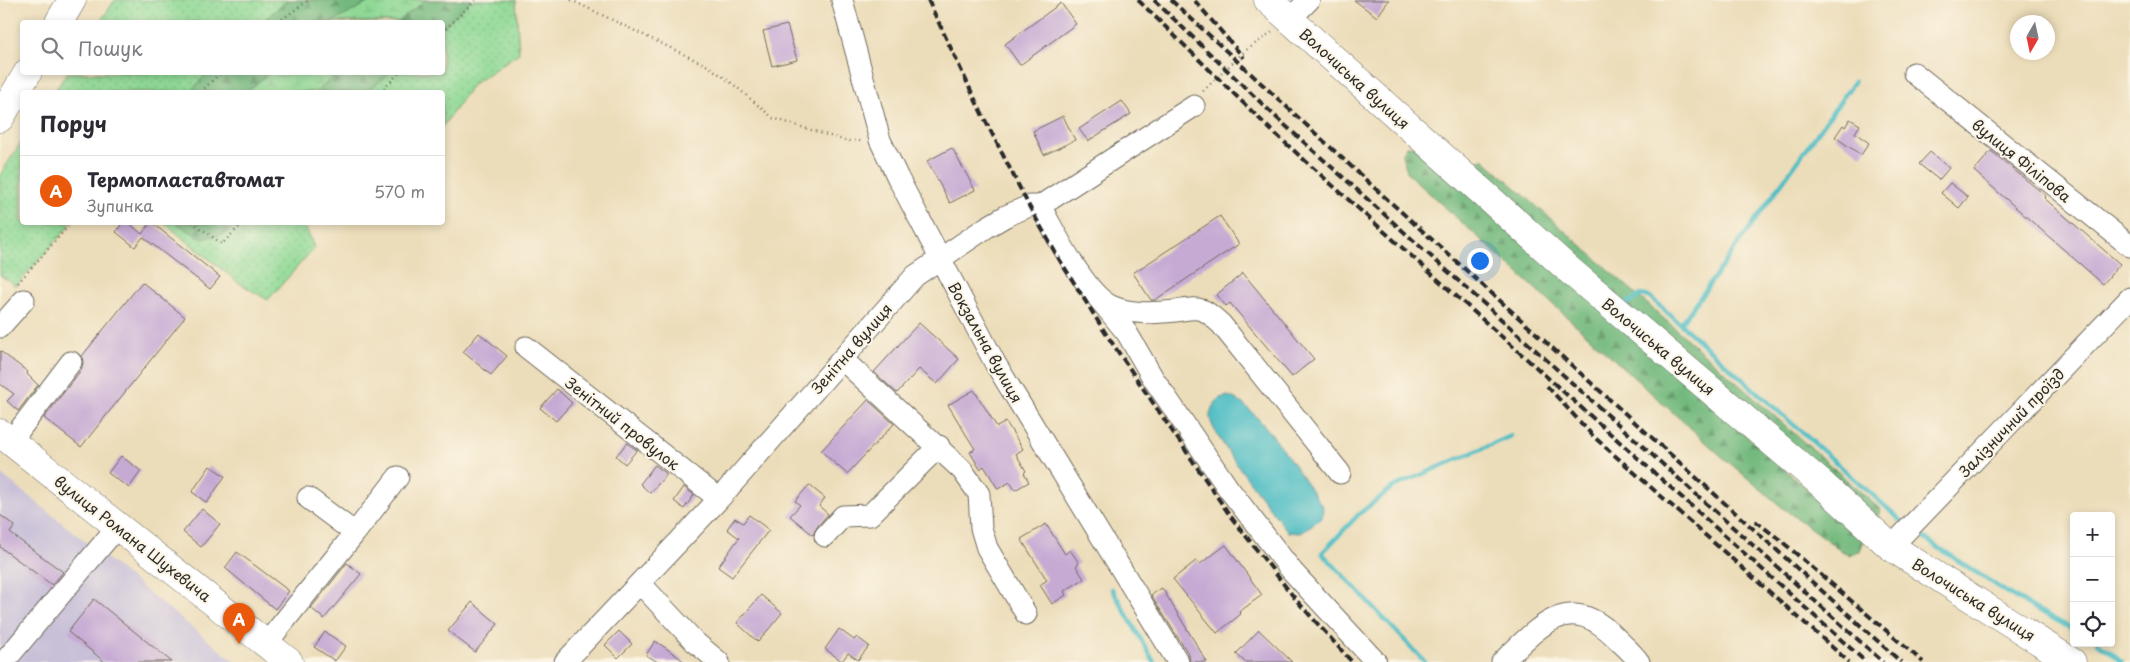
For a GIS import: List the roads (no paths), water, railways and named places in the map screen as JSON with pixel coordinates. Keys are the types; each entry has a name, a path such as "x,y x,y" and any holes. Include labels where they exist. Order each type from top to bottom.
{"main road":[{"path":"59,20 72,0"},
{"name":"Волочиська вулиця","path":"1268,0 1568,269 1824,486 1891,547 2072,662"},
{"path":"0,118 26,75"},
{"name":"вулиця Романа Шухевича","path":"5,437 289,662"}],"street":[{"name":"Вокзальна вулиця","path":"842,0 880,140 995,363 1178,662"},
{"path":"1290,19 1309,0"},
{"name":"вулиця Філіпова","path":"1914,73 2130,246"},
{"name":"Зенітна вулиця","path":"570,656 720,499 915,276 1006,216 1029,206 1040,206 1194,106"},
{"path":"1040,206 1074,264 1095,294 1127,333 1153,378 1228,488 1292,571 1376,662"},
{"path":"1095,294 1110,306 1138,312 1160,313 1194,308 1204,310 1221,324 1340,472"},
{"name":"Залізничний проїзд","path":"1891,547 2130,298"},
{"path":"0,327 21,303"},
{"name":"Зенітний провулок","path":"526,347 720,499"},
{"path":"842,359 939,446 962,470 979,494 981,528 987,548 1026,614"},
{"path":"5,437 71,362"},
{"path":"825,536 842,516 870,515 939,446"},
{"path":"266,644 398,478"},
{"path":"308,498 355,533"},
{"path":"4,662 118,526"},
{"path":"640,583 695,642 719,662"},
{"path":"1502,662 1536,630 1557,617 1574,614 1588,616 1604,625 1639,662"},
{"path":"548,662 570,656"}],"water":[{"path":"1228,396 1240,402 1266,427 1323,507 1322,518 1300,533 1288,532 1231,457 1213,427 1210,415 1214,404 1220,398"}],"waterway":[{"path":"1681,324 1854,82"},
{"path":"1628,303 1641,295 1650,297 1904,523"},
{"path":"1425,662 1322,553 1359,514 1393,487 1511,436"},
{"path":"1918,534 2009,594 2070,628"},
{"path":"1112,589 1154,662"},
{"path":"2104,647 2122,662"}],"railway":[{"path":"928,0 982,114 1029,206 1106,334 1231,517 1297,601 1352,662"},
{"path":"1138,0 1271,130 1866,662"},
{"path":"1154,0 1277,118 1883,662"},
{"path":"1171,0 1367,181 1901,662"},
{"path":"1195,1 1244,58"},
{"path":"1547,386 1594,437 1849,662"},
{"path":"1755,521 1779,539 1923,662"}],"place":[{"name":"Термопластавтомат","path":"239,644"}]}
